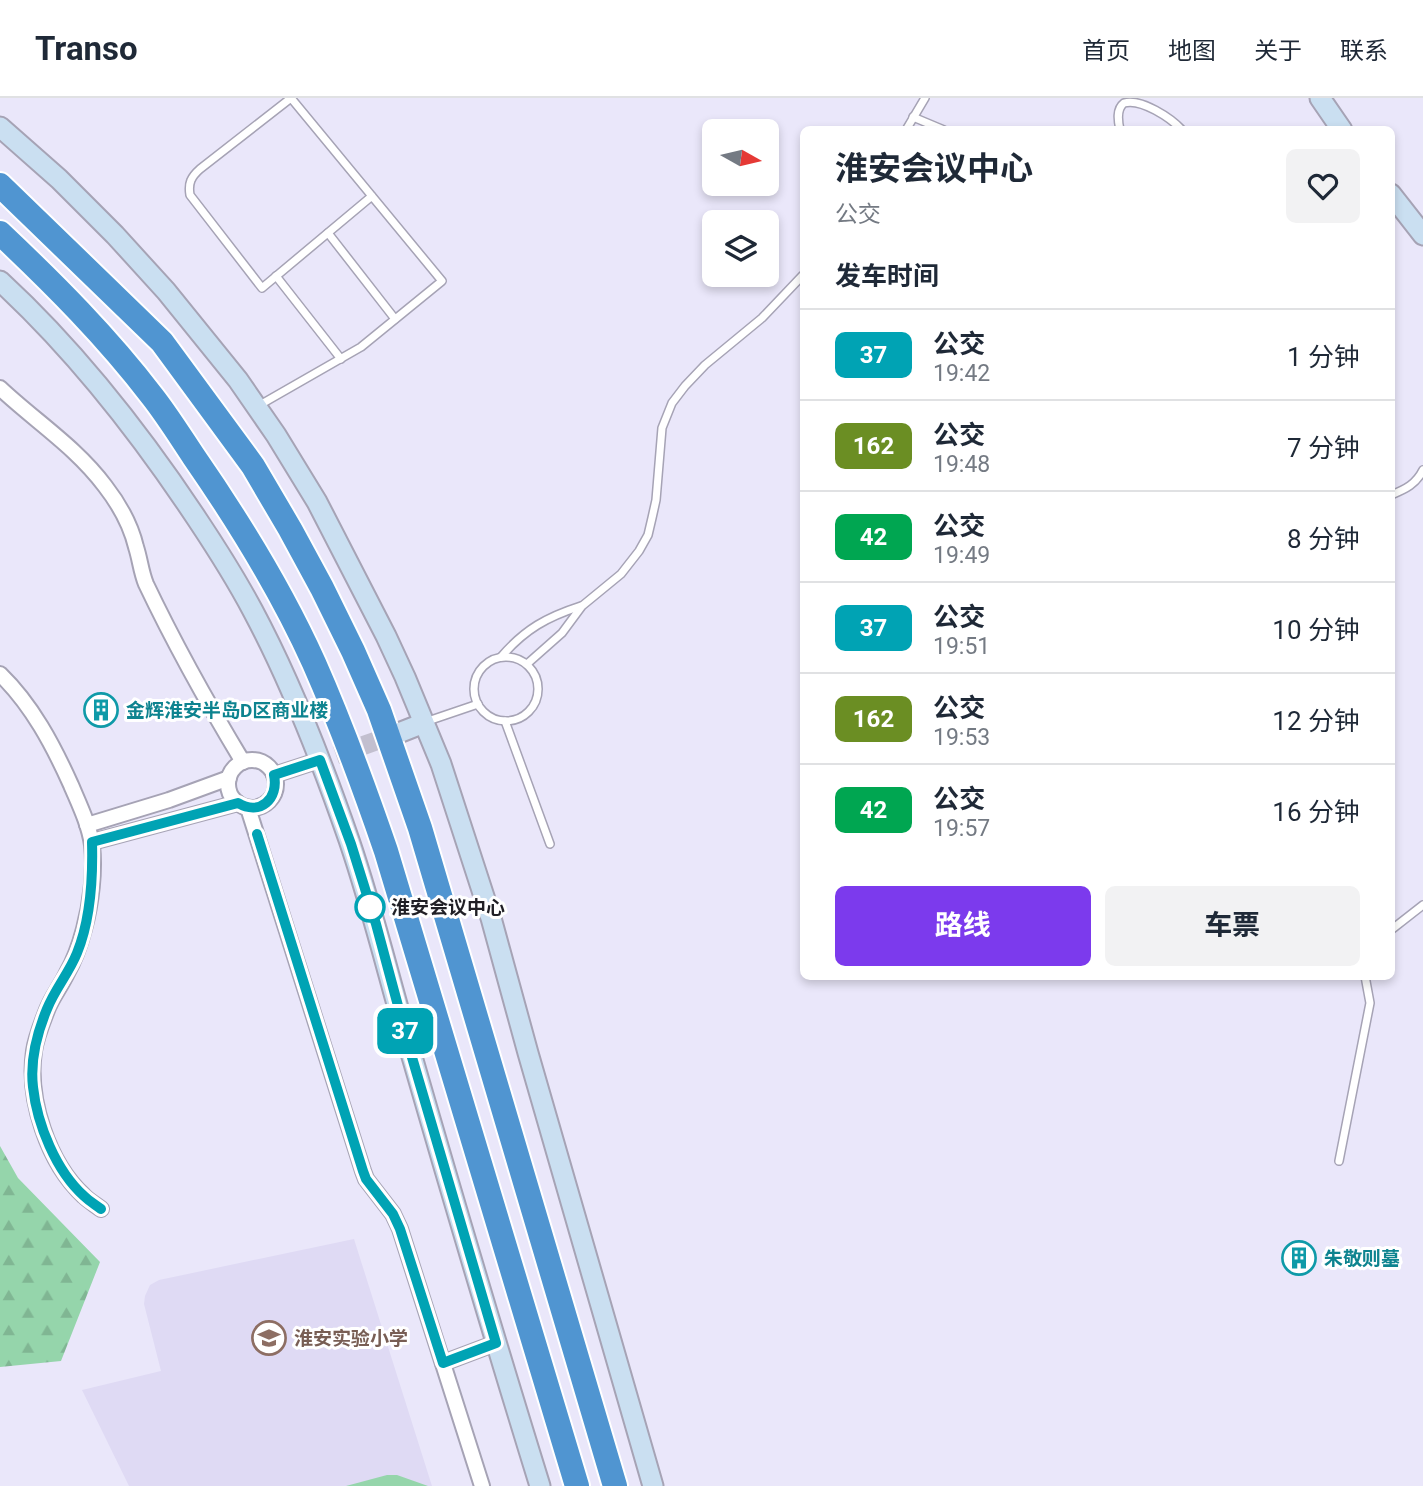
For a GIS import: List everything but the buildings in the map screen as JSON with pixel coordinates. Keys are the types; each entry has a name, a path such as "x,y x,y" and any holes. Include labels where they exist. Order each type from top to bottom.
{"highway":[{"path":"0,185 162,342 253,466 297,541 353,651 379,710 424,840 615,1486"},
{"path":"0,233 107,341 153,397 247,538 280,595 313,661 386,851 577,1486"}],"main road":[{"path":"1320,98 1339,126"},
{"path":"0,127 59,178 115,235 239,380 317,502 381,626 441,764 491,918 653,1486"},
{"path":"1395,199 1423,235"},
{"path":"0,281 100,386 185,502 253,610 328,758 411,1054 540,1486"},
{"path":"396,734 424,723"}],"street":[{"path":"0,388 79,455 120,508 136,545 144,579 208,702 243,762"},
{"path":"0,674 13,687 43,729 63,764 92,842 90,892 85,927 78,952 47,1009 37,1038 33,1087 54,1156 84,1196 101,1209"},
{"path":"274,775 328,758"},
{"path":"92,842 243,805 258,807 275,792 274,775 265,764 258,761 243,762 237,765 229,778 230,793 243,805 366,1179 393,1214 400,1229 482,1486"},
{"path":"87,825 229,778"},
{"path":"443,1363 496,1343"}],"lane":[{"path":"257,407 361,347 442,281 372,196 291,98 200,169 190,180 190,195 262,288 372,196"},
{"path":"908,126 925,98"},
{"path":"1119,126 1118,115 1123,104 1141,99 1177,126"},
{"path":"914,117 935,126"},
{"path":"328,233 395,319"},
{"path":"276,276 341,359"},
{"path":"527,664 562,634 582,606 621,574 632,562 648,535 656,500 662,428 672,403 705,365 753,327 800,278"},
{"path":"1395,494 1413,484 1423,470"},
{"path":"501,657 521,636 541,621 582,606"},
{"path":"501,657 510,657 527,664 537,681 538,691 531,709 524,715 505,721 489,716 478,704 474,694 477,674 491,660 501,657"},
{"path":"424,723 478,704"},
{"path":"505,721 550,844"},
{"path":"1395,927 1423,905"},
{"path":"1339,1161 1370,1003 1367,980"}],"shaded area":[{"name":"淮安实验小学","path":"354,1239 432,1486 129,1486 82,1390 161,1371 144,1304 150,1285 159,1280"}],"green space":[{"path":"0,1146 18,1178 100,1262 61,1361 0,1367"},
{"path":"387,1475 397,1475 428,1486 346,1486"}],"tunnel":[{"path":"336,755 396,734"}],"bus line":[{"name":"37","path":"101,1209 84,1196 54,1156 33,1087 37,1038 47,1009 78,952 85,927 90,892 92,842 238,803 258,807 275,792 274,775 320,760 351,844 376,924 411,1054 496,1343 443,1363 400,1229 393,1214 366,1179 363,1171 257,834"}],"place":[{"name":"金辉淮安半岛D区商业楼","path":"101,710"},
{"name":"淮安会议中心","path":"370,907"},
{"name":"朱敬则墓","path":"1299,1258"},
{"name":"淮安实验小学","path":"269,1338"}]}
